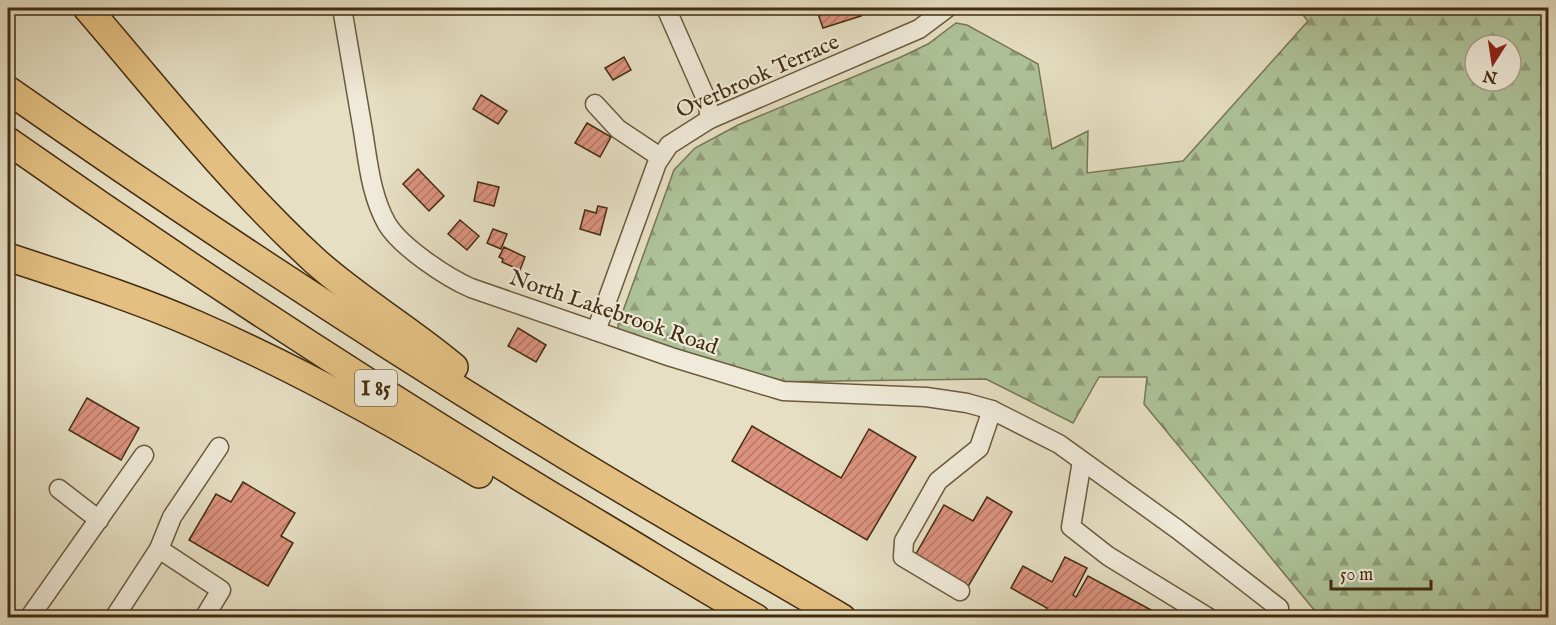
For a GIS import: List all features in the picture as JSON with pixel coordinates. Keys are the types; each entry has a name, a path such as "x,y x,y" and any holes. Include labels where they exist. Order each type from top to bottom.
{"highway":[{"path":"87,8 242,188 285,232 350,290 442,357 547,444"},
{"name":"I 85","path":"8,90 120,169 296,285 547,444 842,618"},
{"name":"I 85","path":"8,141 101,206 364,381 545,493 756,618"},
{"path":"8,257 124,296 195,324 265,356 348,397 571,529 730,603"}],"street":[{"name":"North Lakebrook Road","path":"342,8 369,167 378,206 389,226 409,246 456,282 671,357 783,391 926,397 967,403 992,410 1059,444 1177,529 1279,608 1273,618"},
{"path":"666,8 708,102 710,119"},
{"name":"Overbrook Terrace","path":"596,331 660,157 669,145 710,119 807,76 894,42 919,29 947,8"},
{"path":"595,104 618,129 660,157"},
{"path":"960,591 903,556 904,541 938,481 979,448 992,410"},
{"path":"114,618 159,549 172,517 219,447"},
{"path":"29,618 144,455"},
{"path":"1082,461 1071,527 1108,556 1209,618"},
{"path":"59,489 99,520"},
{"path":"159,549 221,590 204,618"}],"green space":[{"path":"1297,8 1548,8 1548,617 1320,617 1144,404 1147,377 1099,377 1073,423 986,379 766,382 618,334 618,325 674,170 695,148 738,125 901,57 928,44 956,23 967,25 1038,64 1052,149 1088,131 1087,173 1183,161 1308,21"}],"building":[{"path":"816,8 859,8 861,16 823,28"},
{"path":"624,57 631,70 613,80 605,68"},
{"path":"481,95 507,111 498,124 473,109"},
{"path":"587,123 611,137 600,157 575,143"},
{"path":"418,169 444,196 429,211 403,184"},
{"path":"478,182 499,187 494,206 474,201"},
{"path":"598,206 607,208 600,235 580,229 585,210 596,213"},
{"path":"460,220 479,236 467,250 448,234"},
{"path":"493,229 507,234 501,249 487,243"},
{"path":"504,247 525,257 520,270 502,262 503,259 499,257"},
{"path":"518,328 546,345 536,362 508,346"},
{"path":"87,398 139,428 121,460 69,430"},
{"path":"752,426 841,478 869,429 916,457 867,540 732,461"},
{"path":"243,482 295,513 281,536 293,543 268,586 189,540 216,494 231,502"},
{"path":"987,497 1012,512 966,590 913,559 944,505 973,521"},
{"path":"1065,557 1087,568 1073,595 1076,597 1088,576 1166,618 1042,618 1047,608 1011,588 1023,566 1052,582"}]}
